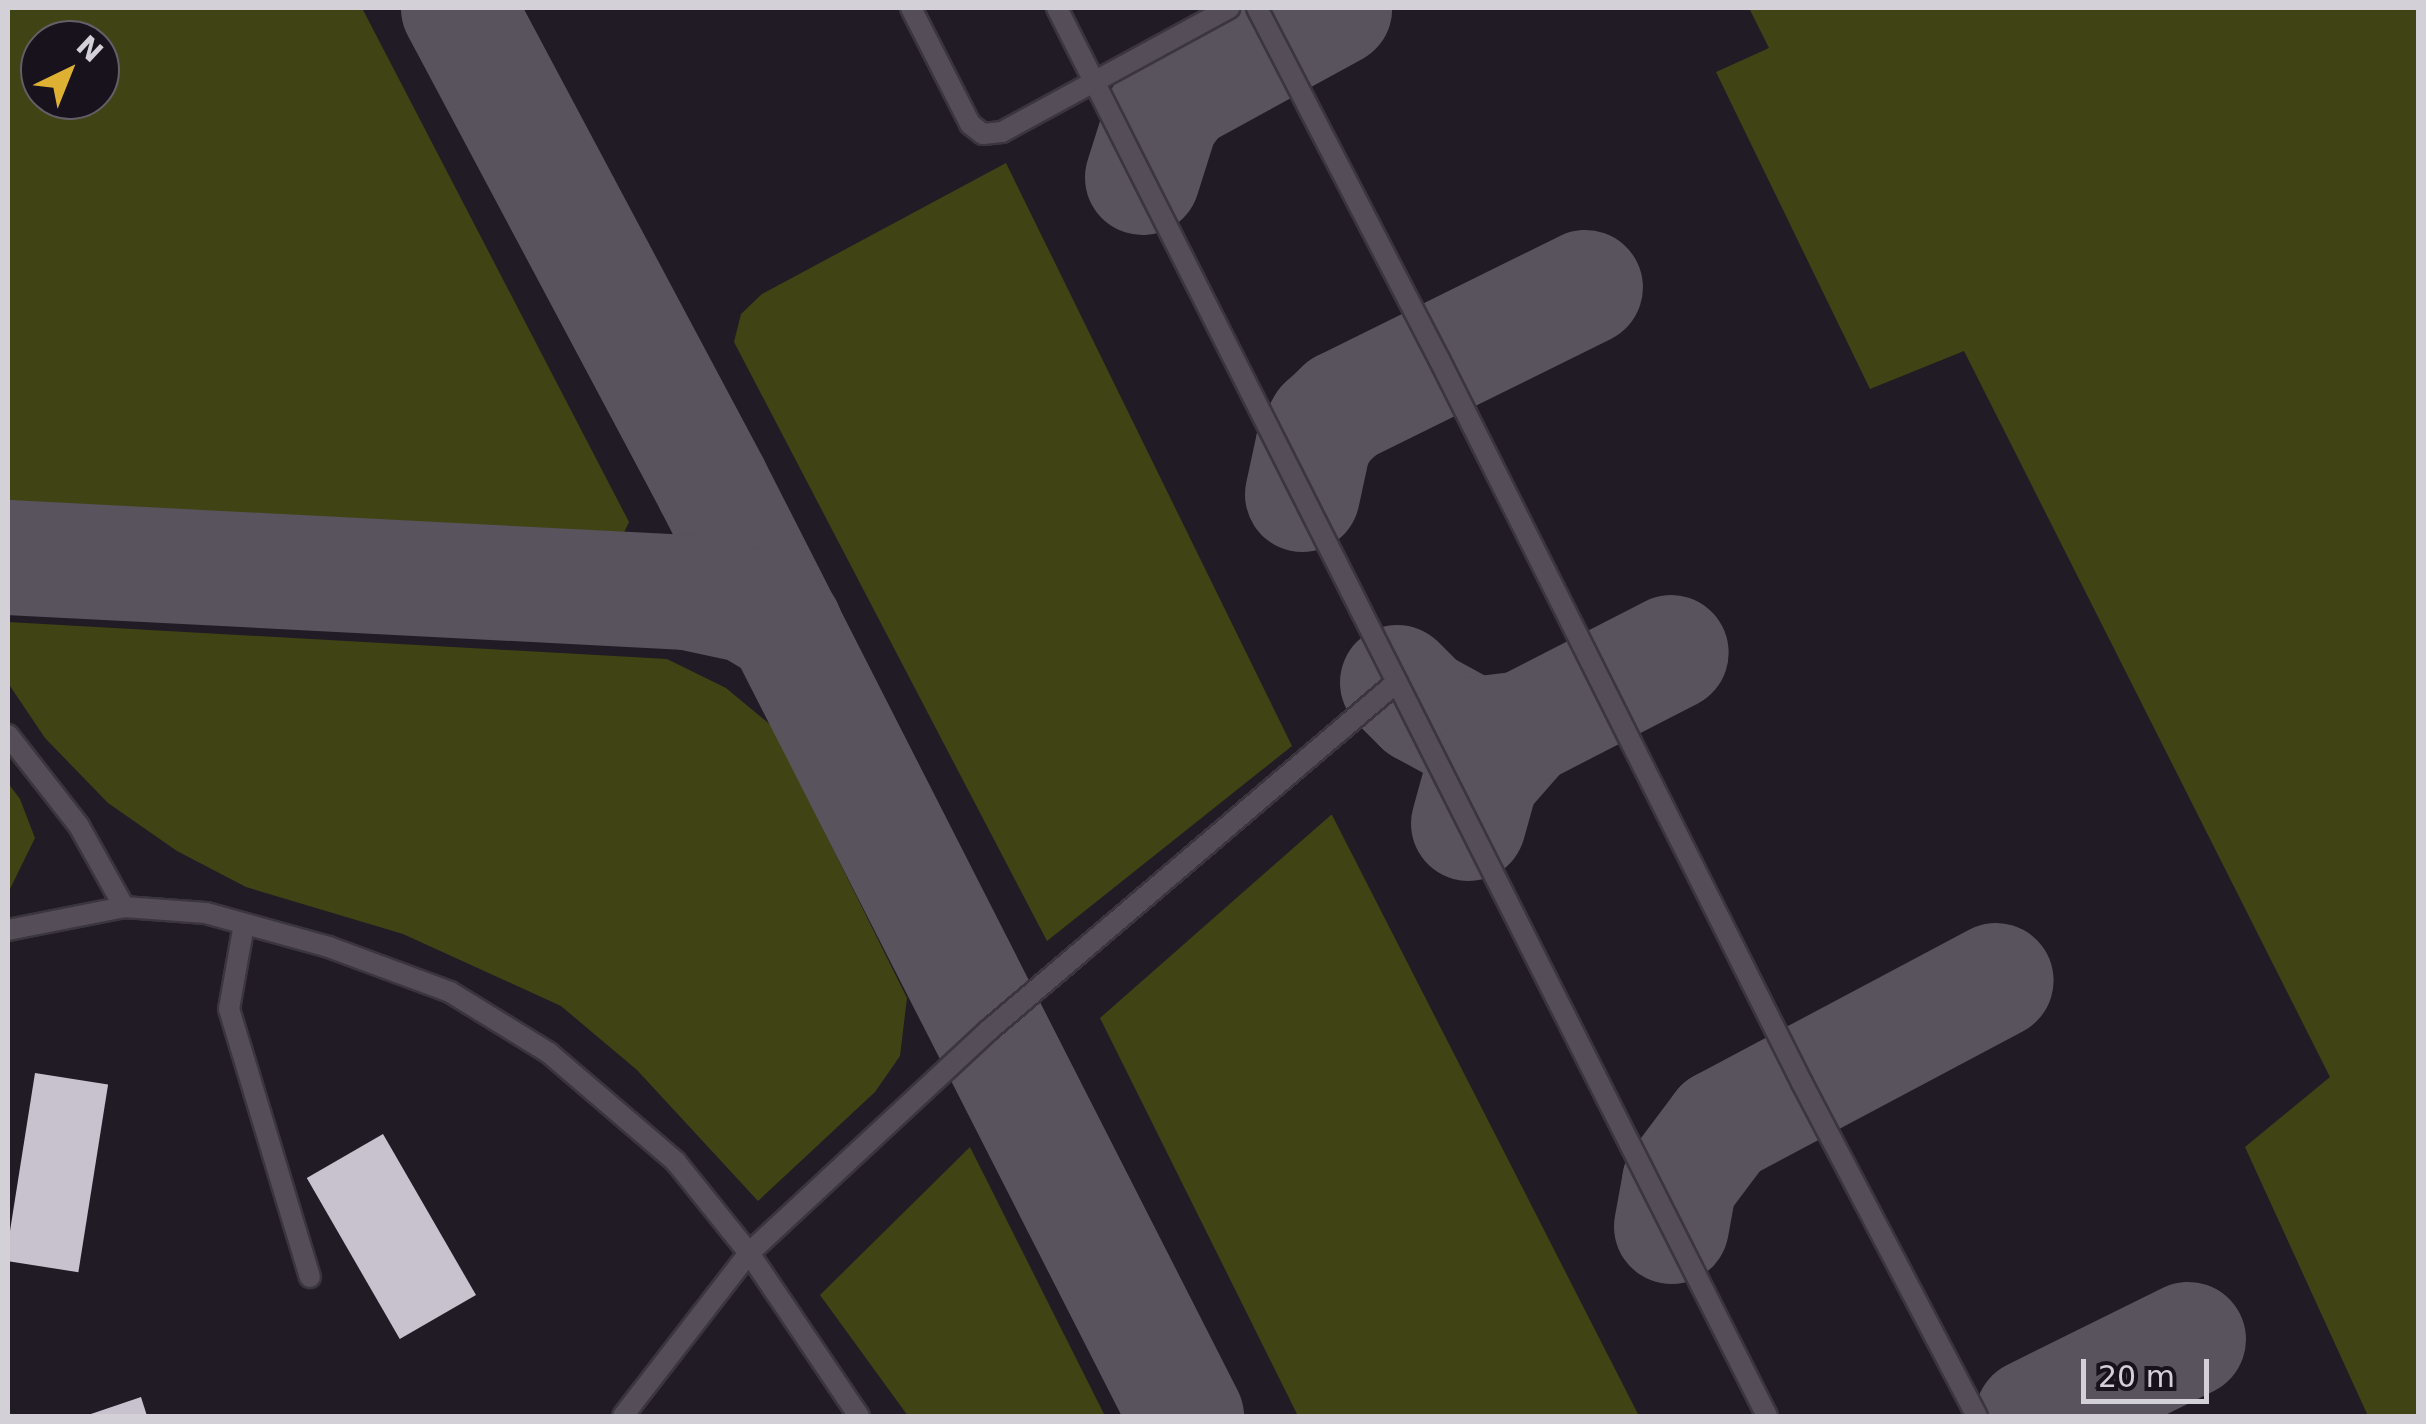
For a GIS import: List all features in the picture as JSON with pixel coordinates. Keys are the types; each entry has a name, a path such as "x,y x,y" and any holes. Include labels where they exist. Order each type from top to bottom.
{"lane":[{"path":"911,8 970,124 983,134 1002,132 1229,8"},
{"path":"1057,8 1767,1416"},
{"path":"1257,8 1465,410 1802,1083 1977,1416"},
{"path":"622,1416 748,1252 989,1030 1396,682"},
{"path":"8,735 79,826 124,907"},
{"path":"8,930 124,907 206,913 329,946 450,992 549,1053 676,1162 748,1252 859,1416"},
{"path":"244,924 229,1009 310,1277"}],"green space":[{"path":"8,8 362,8 629,522 618,545 8,521"},
{"path":"1749,8 2418,8 2418,1416 2368,1416 2245,1147 2330,1077 1964,351 1870,389 1716,72 1769,48"},
{"path":"1006,163 1292,746 1047,941 734,342 741,314 762,294"},
{"path":"8,622 667,659 726,688 772,726 907,998 900,1056 875,1092 758,1201 637,1070 561,1006 403,934 246,887 177,851 108,803 45,738 8,683"},
{"path":"8,783 20,799 35,838 8,893"},
{"path":"1332,815 1639,1416 1298,1416 1100,1018"},
{"path":"970,1147 1105,1416 908,1416 820,1295"}],"building":[{"path":"35,1073 108,1085 78,1272 8,1261"},
{"path":"383,1134 476,1295 400,1339 307,1178"},
{"path":"141,1397 147,1416 85,1416"}],"taxiway":[{"path":"458,8 712,485 1186,1416"},
{"path":"1142,177 1161,117 1179,93 1334,8"},
{"path":"1302,494 1313,443 1324,424 1342,407 1585,287"},
{"path":"8,557 687,592 748,605 785,627"},
{"path":"1468,823 1481,776 1523,728 1671,652"},
{"path":"1397,682 1421,706 1463,729 1481,733 1523,728"},
{"path":"1671,1226 1679,1182 1721,1126 1996,980"},
{"path":"2032,1416 2188,1339"}]}
